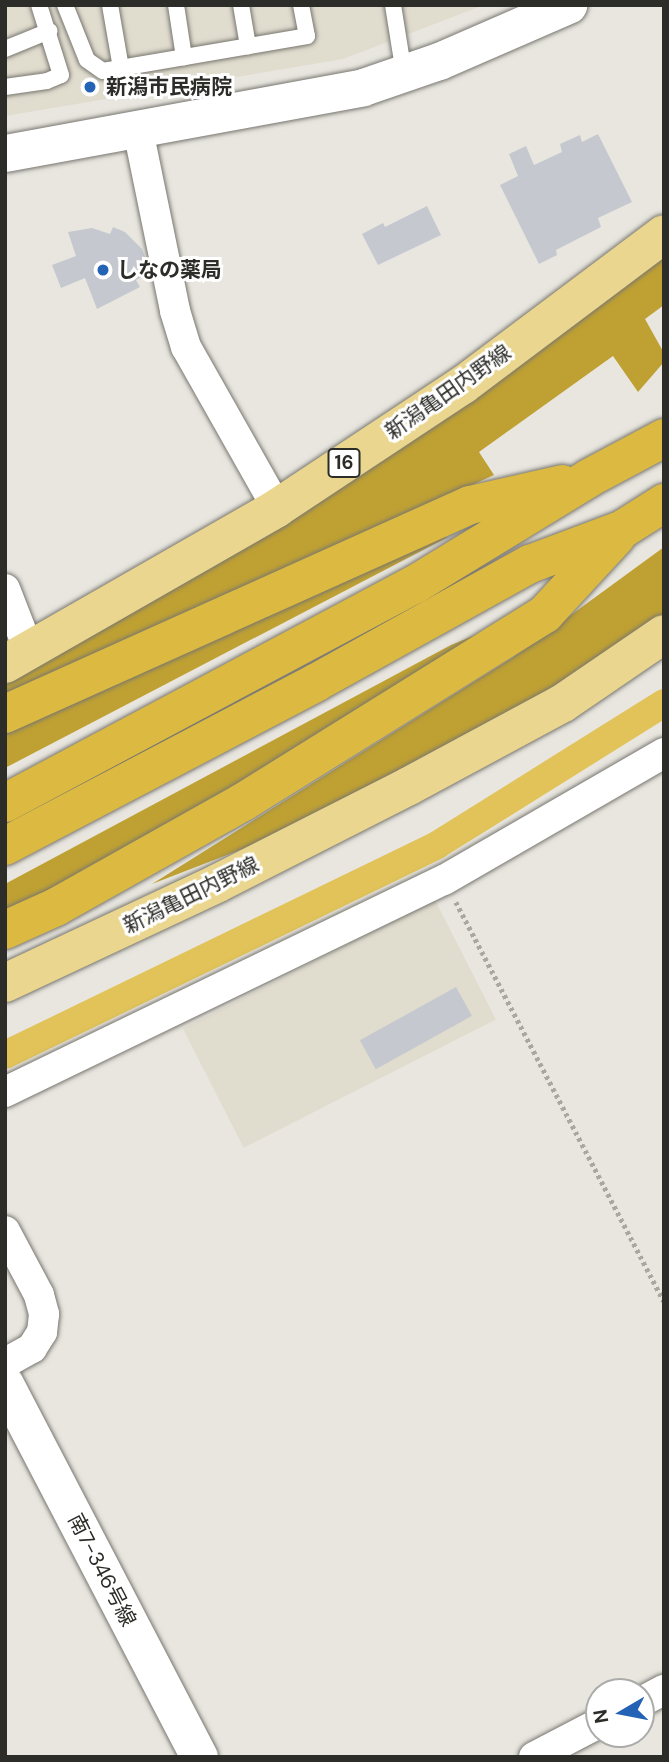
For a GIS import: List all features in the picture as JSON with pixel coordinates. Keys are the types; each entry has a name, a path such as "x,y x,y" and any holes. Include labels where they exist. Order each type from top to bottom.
{"highway":[{"path":"5,803 414,585 589,478 664,438"},
{"path":"5,714 470,505 589,478"},
{"path":"5,846 317,682 530,564 623,529 664,503"},
{"path":"5,930 56,907 243,802 545,614 623,529"}],"main road":[{"name":"新潟亀田内野線","path":"17,657 277,508 463,385 664,234"},
{"name":"新潟亀田内野線","path":"5,983 295,843 563,704 664,634"},
{"path":"5,944 32,944 50,940 295,843"}],"street":[{"path":"5,153 363,87 404,74 568,5"},
{"path":"138,130 173,300 186,347 277,508"},
{"path":"5,589 17,657"},
{"path":"5,1092 444,880 664,753"},
{"path":"5,1231 39,1295 44,1314 42,1332 32,1348 5,1363"},
{"name":"南7-346号線","path":"5,1384 199,1757"},
{"path":"534,1757 585,1730"}],"lane":[{"path":"5,87 47,82 61,75 39,5"},
{"path":"65,5 87,60 103,71 307,36 302,5"},
{"path":"110,5 121,68"},
{"path":"176,5 184,57"},
{"path":"241,5 248,46"},
{"path":"393,5 404,74"},
{"path":"5,49 49,31"}],"path":[{"path":"444,880 664,1301"}],"shaded area":[{"name":"新潟市民病院","path":"5,5 484,5 343,59 5,116"},
{"path":"664,254 664,305 645,319 664,353 664,362 638,392 613,356 479,452 494,475 5,698 5,685 214,566"},
{"path":"448,537 5,768 5,732 433,538"},
{"path":"664,547 664,625 644,640 268,839 152,884 512,658"},
{"path":"502,624 307,749 5,919 5,884 451,645"},
{"path":"435,900 496,1019 244,1148 183,1028"}],"building":[{"path":"598,134 632,202 598,218 601,227 556,250 557,255 539,264 500,185 518,176 509,154 526,146 534,165 562,152 560,144 580,135 582,142"},
{"path":"427,206 441,235 378,265 362,234 383,223 385,227"},
{"path":"113,227 125,232 142,249 151,273 136,280 140,287 97,309 85,278 61,288 52,265 76,256 68,232 92,228 110,234"},
{"path":"456,987 472,1016 376,1069 360,1040"}],"waterway":[{"path":"5,1055 437,845 664,703"}],"place":[{"name":"新潟市民病院","path":"90,87"},
{"name":"しなの薬局","path":"103,270"}]}
